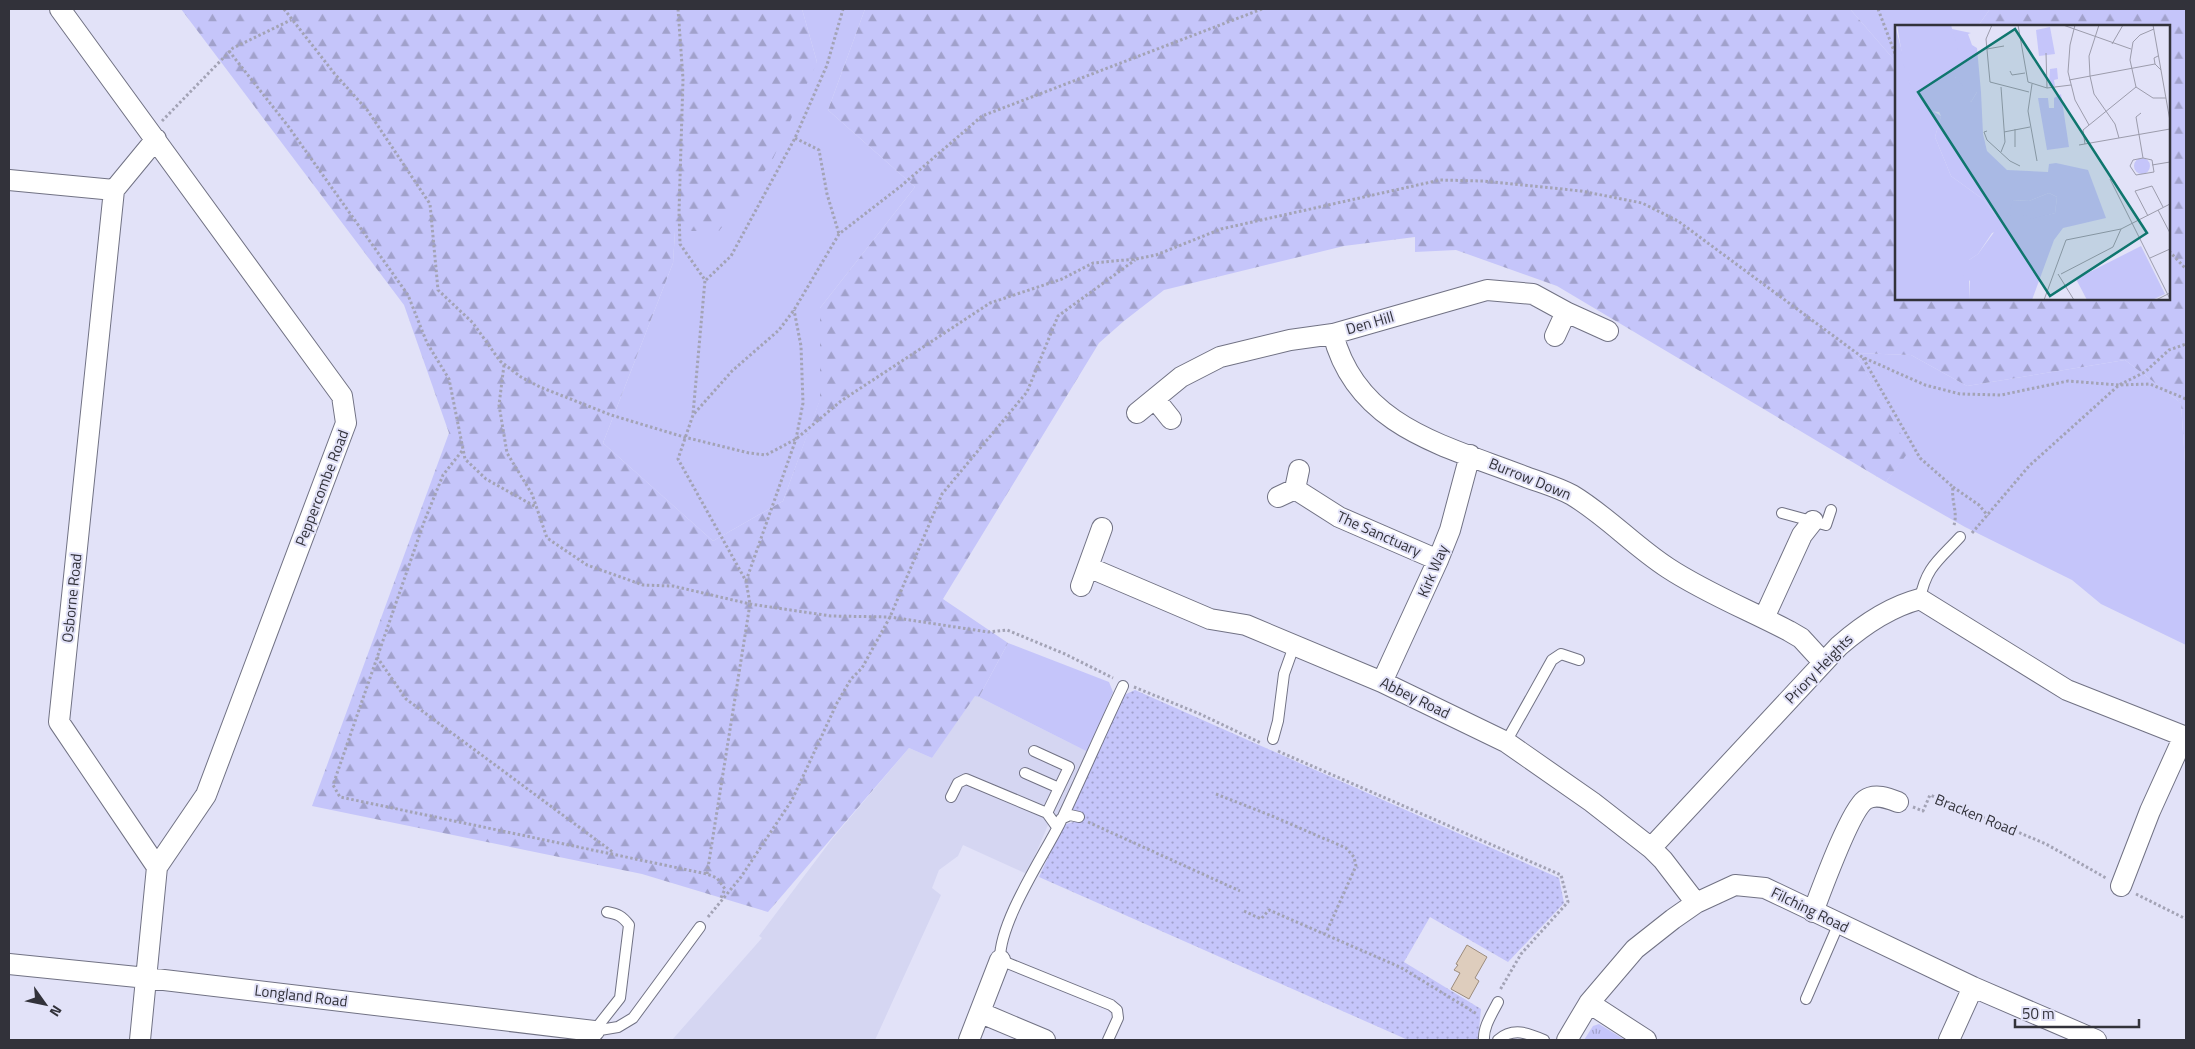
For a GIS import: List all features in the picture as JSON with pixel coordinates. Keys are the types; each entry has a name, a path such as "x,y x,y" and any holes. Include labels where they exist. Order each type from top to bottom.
{"street":[{"name":"Peppercombe Road","path":"60,9 342,396 346,424 206,795 157,867"},
{"path":"9,180 114,190 154,136"},
{"name":"Osborne Road","path":"114,190 59,722 157,867"},
{"name":"Den Hill","path":"1136,413 1155,400 1181,377 1220,357 1290,340 1333,334 1487,290 1533,294 1608,332"},
{"path":"1554,336 1566,312"},
{"name":"Burrow Down","path":"1333,334 1338,354 1348,374 1363,396 1386,416 1418,434 1569,494 1608,520 1667,568 1691,583 1801,638 1823,662"},
{"path":"1155,400 1171,419"},
{"name":"Kirk Way","path":"1382,682 1450,530 1470,455"},
{"name":"The Sanctuary","path":"1291,485 1339,517 1438,560"},
{"path":"1764,618 1802,536 1813,521"},
{"path":"1080,586 1102,528"},
{"name":"Abbey Road","path":"1088,567 1210,619 1246,625 1382,682 1506,742 1592,802 1651,848 1668,866 1696,903"},
{"path":"1920,598 2067,690 2185,736 2150,811 2121,886"},
{"name":"Priory Heights","path":"1651,848 1823,662 1855,631 1903,604 1920,598"},
{"path":"1813,912 1838,850 1864,800 1874,796 1887,797 1898,802"},
{"path":"140,1040 157,867"},
{"name":"Filching Road","path":"1567,1040 1589,1003 1635,949 1696,903 1735,885 1765,888 1973,987 2096,1040"},
{"path":"969,1040 1000,960"},
{"name":"Longland Road","path":"9,964 147,978 594,1031"},
{"path":"1949,1040 1973,987"},
{"path":"1589,1003 1646,1040"},
{"path":"981,1013 1045,1040"}],"lane":[{"path":"1782,513 1826,525 1831,510"},
{"path":"1920,598 1924,581 1931,567 1960,537"},
{"path":"1271,742 1278,720 1284,674 1294,646"},
{"path":"1506,742 1552,660 1561,654 1579,660"},
{"path":"1108,1040 1118,1018 1117,1010 1111,1005 1000,960 999,947 1007,925 1059,823 1122,686"},
{"path":"1034,751 1070,767 1047,813"},
{"path":"1024,773 1059,788"},
{"path":"951,796 958,783 966,779 1047,813 1059,823"},
{"path":"1059,823 1070,815 1079,817"},
{"path":"594,1031 620,998 628,925 623,917 616,913 607,912"},
{"path":"1806,999 1839,924"},
{"path":"594,1031 618,1027 632,1018 700,927"},
{"path":"1484,1040 1488,1021 1498,1002"},
{"path":"1498,1040 1512,1032 1527,1032 1544,1040"}],"path":[{"path":"284,9 334,73 368,111 430,204 438,290 474,323 504,365 540,387 611,415 684,437 749,453 766,455 796,440 841,401 990,303 1062,279 1093,263 1156,255 1221,229 1440,180 1483,181 1581,191 1642,203 1678,221 1862,357 1926,385 1960,394 2001,395 2068,381 2119,385 2150,384 2186,399"},
{"path":"678,9 683,79 678,212 680,244 706,280"},
{"path":"708,874 750,604 746,581 678,460 684,437 693,415 706,280 731,256 795,138 827,65 843,9"},
{"path":"693,415 732,371 779,330 794,310 839,234 901,186 982,116 1262,9"},
{"path":"1878,9 1895,53"},
{"path":"154,136 233,48 291,20"},
{"path":"229,52 288,126 408,295 427,343 449,379 465,459 482,476 536,507"},
{"path":"795,138 819,150 827,194 839,234"},
{"path":"2170,253 2186,269"},
{"path":"700,927 741,877 792,800 837,703 851,679 862,668 890,617 942,494 1027,392 1058,316 1136,259"},
{"path":"746,581 796,440 803,403 801,346 794,310"},
{"path":"1952,487 1951,497 1956,517 1953,527 1960,537 1965,539 1988,516 2028,466 2119,385 2144,372 2169,350 2186,344"},
{"path":"1862,357 1920,458 1952,487 1979,504 1988,516"},
{"path":"504,365 499,405 506,453 532,494 547,538 587,565 643,585 673,586 750,604 831,616 890,617 966,630 988,632 1007,630 1065,654 1113,678 1122,686 1139,688 1271,742"},
{"path":"462,451 444,475 430,506 333,785 340,797 708,874 717,878 725,889 718,905"},
{"path":"377,657 406,699 617,855"},
{"path":"1278,750 1561,875 1568,902 1521,954 1498,995 1498,1002"},
{"path":"1216,794 1346,848 1354,857 1356,866 1326,933"},
{"name":"Bracken Road","path":"1898,802 1923,811 1930,795 2046,844 2121,886 2186,919"},
{"path":"1079,817 1240,891"},
{"path":"1244,911 1261,919 1269,910 1326,933 1400,968 1488,1021"}],"shaded area":[{"path":"975,695 1088,752 1058,816 1047,820 1048,825 1027,874 963,845 958,856 939,870 932,888 941,895 875,1040 672,1040 762,938 759,936 832,839 909,748 932,758"}],"green space":[{"path":"181,9 802,9 817,62 772,161 719,231 675,231 673,263 603,443 713,541 783,501 820,399 820,308 915,187 828,110 865,9 1850,9 1895,61 1895,300 2170,300 2170,25 1979,25 1990,9 2186,9 2186,477 2181,403 2125,360 1967,386 1911,355 1855,353 1910,450 1886,482 1557,286 1456,250 1415,252 1415,237 1344,246 1164,290 1099,343 943,599 1008,643 979,697 975,696 932,758 909,748 768,912 642,874 312,806 449,433 404,305"},
{"path":"802,9 865,9 828,110 915,187 820,308 820,400 783,501 713,541 603,443 673,263 675,231 817,62"},
{"path":"1850,9 1990,9 1979,25 1895,25 1895,61"},
{"path":"1855,353 1911,355 1967,386 2125,360 2181,403 2186,477 2186,645 2101,604 2072,580 1965,527 1886,482 1909,450"},
{"path":"1008,643 1109,682 1113,692 1088,752 979,697"},
{"path":"1135,690 1559,878 1564,903 1508,962 1430,917 1404,962 1481,1009 1478,1040 1408,1040 1039,877 1063,825 1077,821 1081,814 1069,808 1124,695"},
{"path":"1599,1024 1625,1040 1584,1040 1593,1026"}],"building":[{"path":"1467,945 1487,957 1475,978 1479,981 1469,999 1451,989 1460,973 1454,970 1458,965 1456,964"}]}
